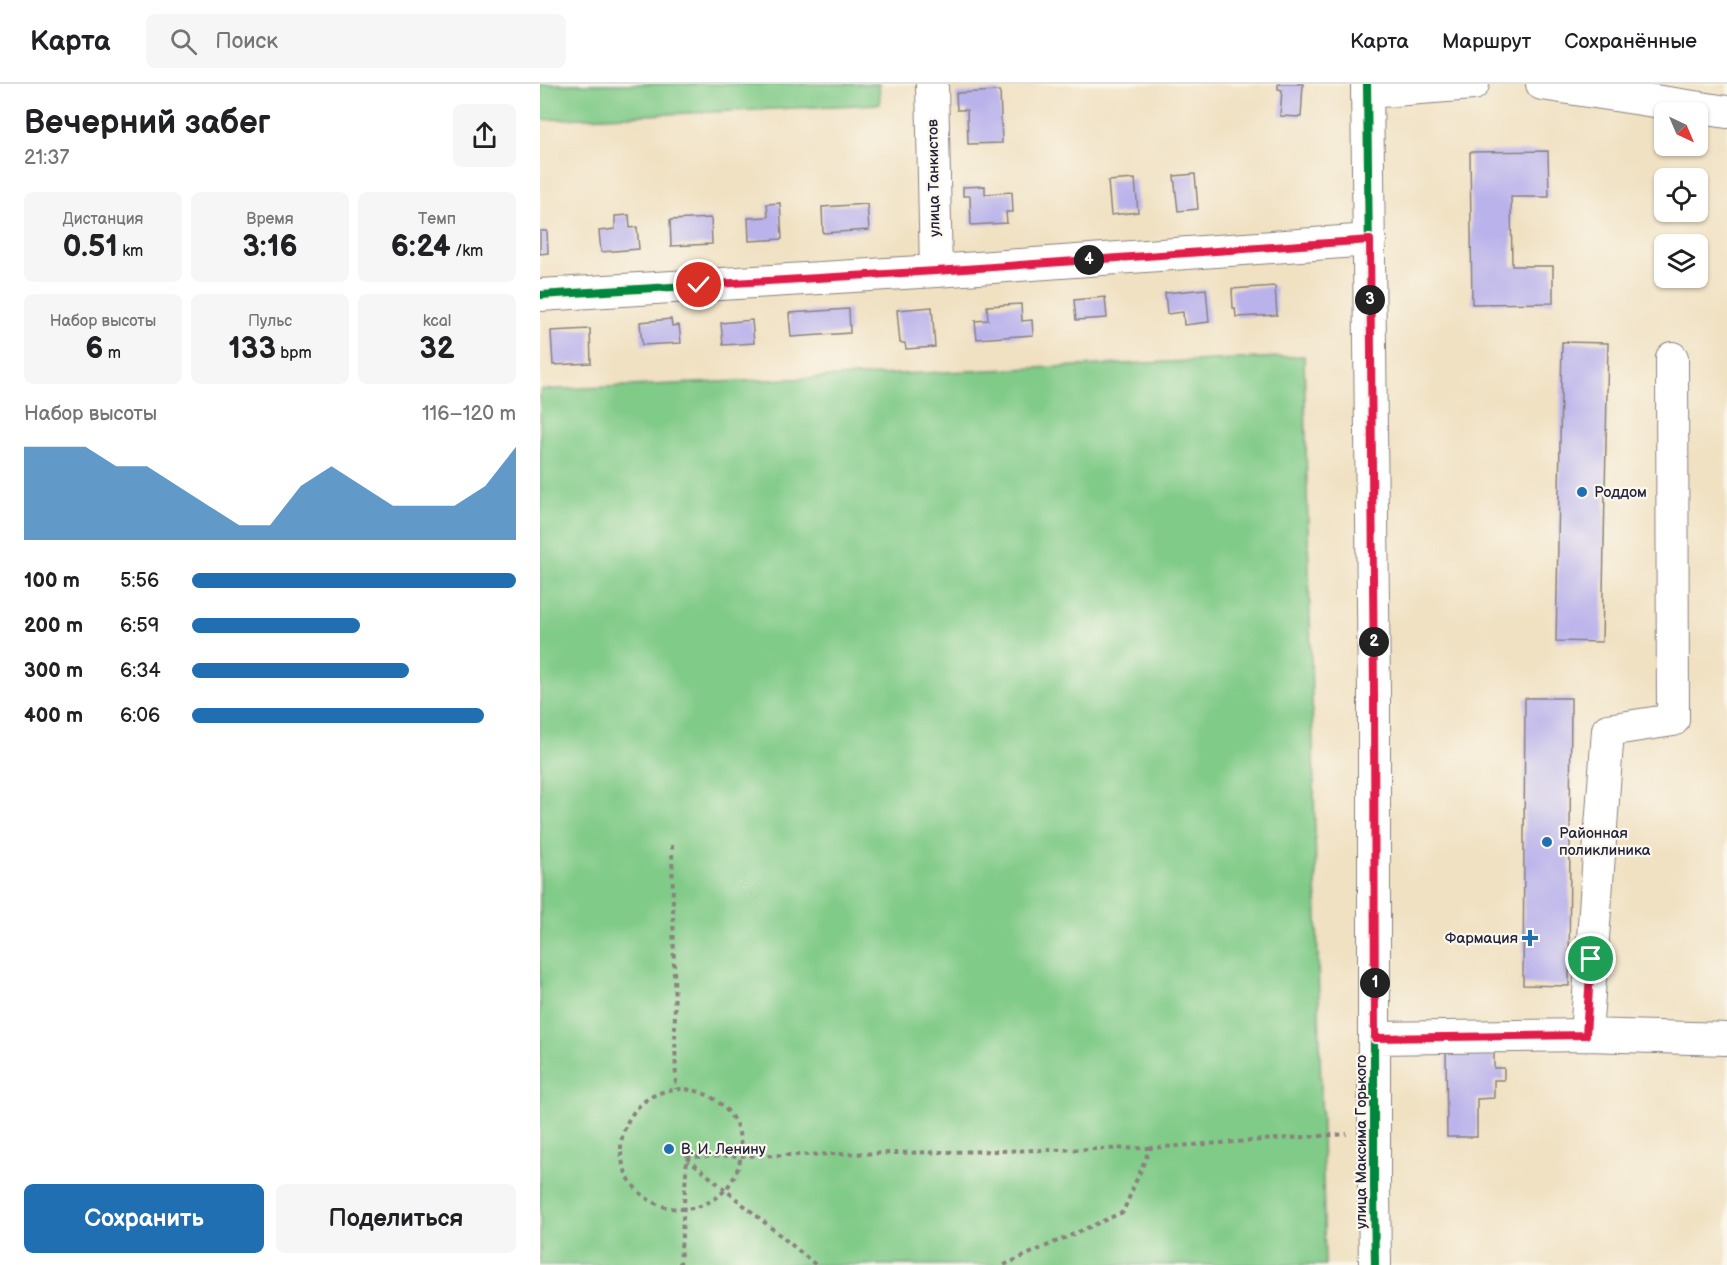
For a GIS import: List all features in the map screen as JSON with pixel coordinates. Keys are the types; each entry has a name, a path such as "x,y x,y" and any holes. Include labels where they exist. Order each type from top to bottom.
{"street":[{"name":"улица Танкистов","path":"933,84 936,271"},
{"path":"1367,88 1473,84"},
{"path":"1542,84 1727,112"},
{"name":"улица Максима Горького","path":"1367,88 1374,691 1375,1265"},
{"path":"540,295 936,271 1370,240"},
{"path":"1586,1035 1608,730 1673,720 1672,358"},
{"path":"1375,1038 1586,1035 1727,1039"}],"path":[{"path":"672,845 676,1089"},
{"path":"676,1089 694,1090 711,1096 724,1107 735,1122 740,1138 741,1156 736,1174 725,1190 713,1200 684,1209 663,1207 645,1197 630,1182 622,1163 621,1143 627,1123 639,1106 656,1094 676,1089"},
{"path":"687,1157 1150,1148 1375,1132"},
{"path":"1004,1265 1123,1212 1150,1148"},
{"path":"680,1265 687,1157"},
{"path":"687,1157 816,1265"}],"green space":[{"path":"540,84 879,84 880,104 540,120"},
{"path":"1304,356 1325,1265 540,1265 540,390"}],"building":[{"path":"1278,84 1303,84 1301,117 1280,116 1282,90 1278,89"},
{"path":"1000,91 1002,143 968,144 967,110 957,110 956,93"},
{"path":"1548,151 1549,197 1511,197 1512,266 1553,266 1553,303 1472,304 1470,152"},
{"path":"1195,174 1198,209 1178,211 1174,176"},
{"path":"1135,179 1138,212 1111,215 1108,181"},
{"path":"985,186 985,194 1012,192 1013,212 1006,212 1007,223 971,225 970,196 963,196 963,187"},
{"path":"780,203 782,239 749,241 748,218 768,217 767,204"},
{"path":"867,204 869,230 823,233 822,207"},
{"path":"629,215 630,228 637,227 639,249 601,252 599,231 615,229 615,216"},
{"path":"711,218 712,244 671,246 670,220"},
{"path":"540,231 547,231 548,253 540,254"},
{"path":"1275,286 1277,315 1236,317 1232,289"},
{"path":"1206,289 1209,322 1184,325 1183,312 1167,314 1165,293"},
{"path":"1105,297 1107,318 1076,320 1074,300"},
{"path":"1021,304 1022,321 1032,320 1033,335 977,339 975,321 988,320 987,306"},
{"path":"932,307 935,347 906,349 905,343 900,343 897,310"},
{"path":"849,309 850,333 791,337 789,313"},
{"path":"671,319 672,326 679,325 681,343 642,345 640,322"},
{"path":"752,320 754,343 723,345 721,323"},
{"path":"590,329 591,363 553,365 551,331"},
{"name":"Роддом","path":"1562,342 1608,343 1602,642 1556,641"},
{"name":"Районная поликлиника","path":"1525,698 1571,698 1569,986 1523,985"},
{"path":"1446,1051 1494,1051 1494,1068 1504,1068 1504,1080 1494,1080 1494,1098 1477,1099 1477,1137 1447,1137"}],"cycle path":[{"path":"1367,84 1374,691 1375,1265"},
{"path":"540,295 936,271 1370,240"}],"place":[{"name":"Роддом","path":"1582,492"},
{"name":"Районная поликлиника","path":"1547,842"},
{"name":"Фармация","path":"1530,938"},
{"name":"В. И. Ленину","path":"669,1149"}],"route":[{"path":"699,285 936,271 1370,240 1375,1038 1586,1035 1591,959"}]}
